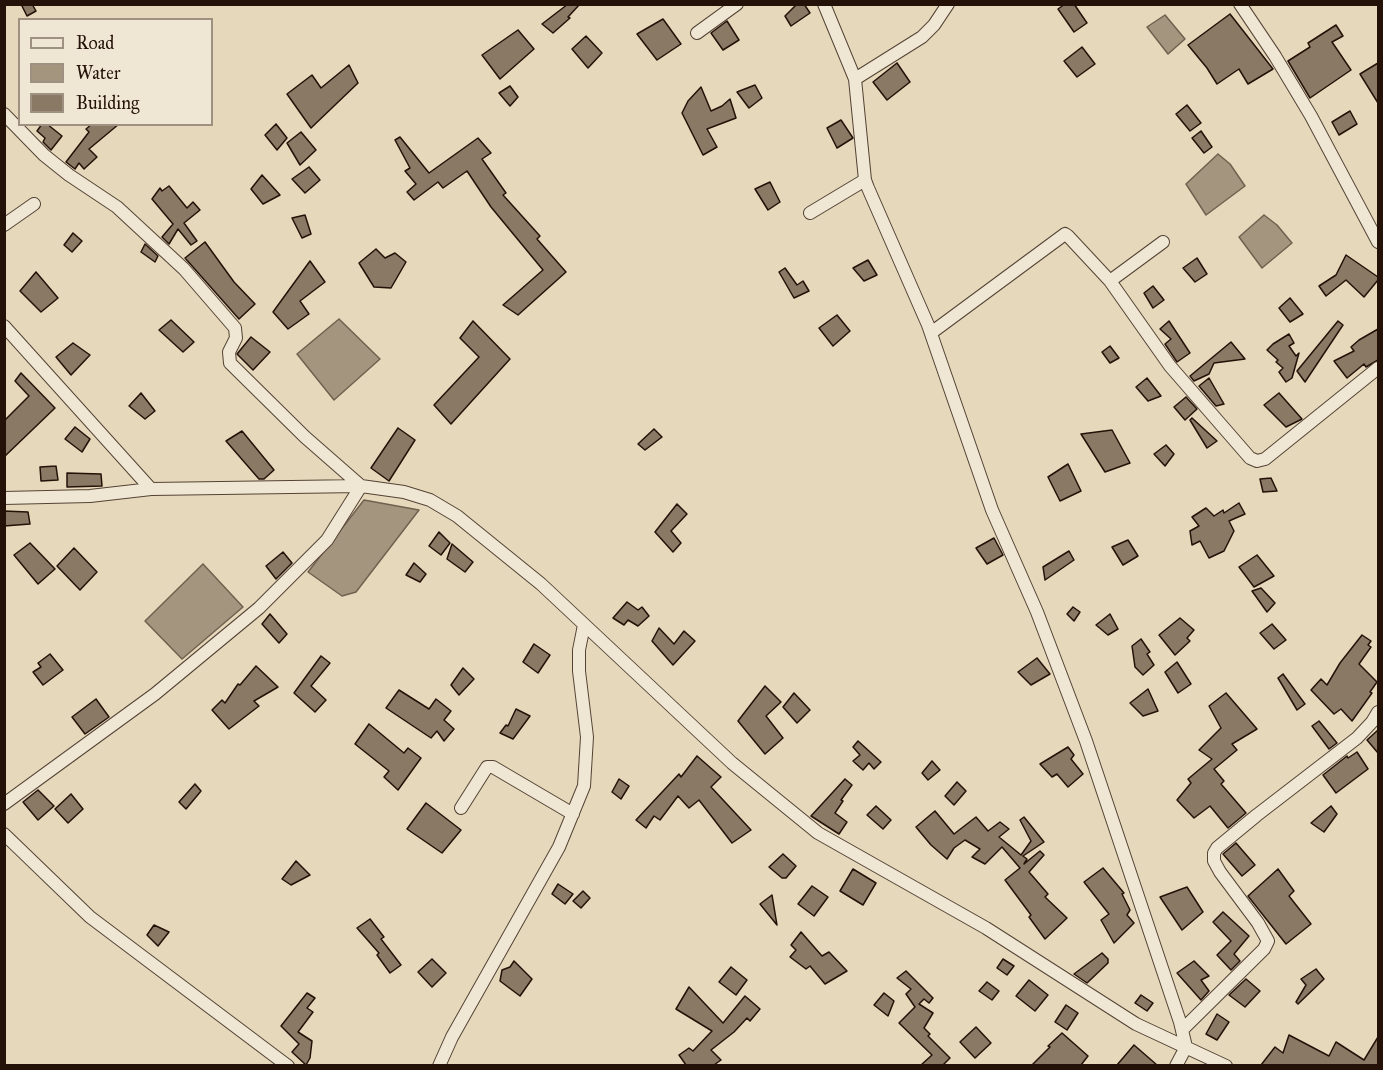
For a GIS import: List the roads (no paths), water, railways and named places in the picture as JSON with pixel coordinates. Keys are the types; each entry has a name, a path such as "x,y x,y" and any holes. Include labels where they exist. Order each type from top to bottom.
{"street":[{"path":"697,33 737,4"},
{"path":"825,4 855,79 865,180 931,333 992,510 1037,612 1086,741 1182,1030 1186,1047 1176,1065"},
{"path":"855,79 922,37 934,25 948,4"},
{"path":"1240,4 1293,86 1378,242"},
{"path":"4,114 44,155 117,207 184,269 235,328 236,338 230,352 230,363 305,437 361,486"},
{"path":"810,213 865,180"},
{"path":"4,225 34,204"},
{"path":"931,333 1065,234 1110,281 1170,366 1250,458 1257,461 1265,459 1378,368"},
{"path":"1110,281 1163,242"},
{"path":"4,326 151,489"},
{"path":"4,804 155,694 259,609 327,540 361,486"},
{"path":"4,498 90,496 151,489 361,486 404,492 430,500 457,516 541,584 732,763 818,833 986,927 1136,1024 1226,1065"},
{"path":"438,1065 559,847 584,786 586,717 580,693 579,650 584,625"},
{"path":"1182,1030 1264,949 1268,941 1258,923 1220,872 1214,861 1216,848 1357,738 1378,712"},
{"path":"461,808 488,767 494,767 573,814"},
{"path":"4,834 90,917 288,1065"}],"water":[{"path":"1165,15 1185,39 1168,54 1147,27"},
{"path":"1218,154 1230,164 1245,186 1206,215 1186,184"},
{"path":"1264,215 1277,225 1292,243 1262,268 1239,237"},
{"path":"339,319 380,359 334,400 297,354"},
{"path":"364,500 419,510 356,592 342,596 308,572"},
{"path":"203,564 243,607 182,659 145,621"}]}
